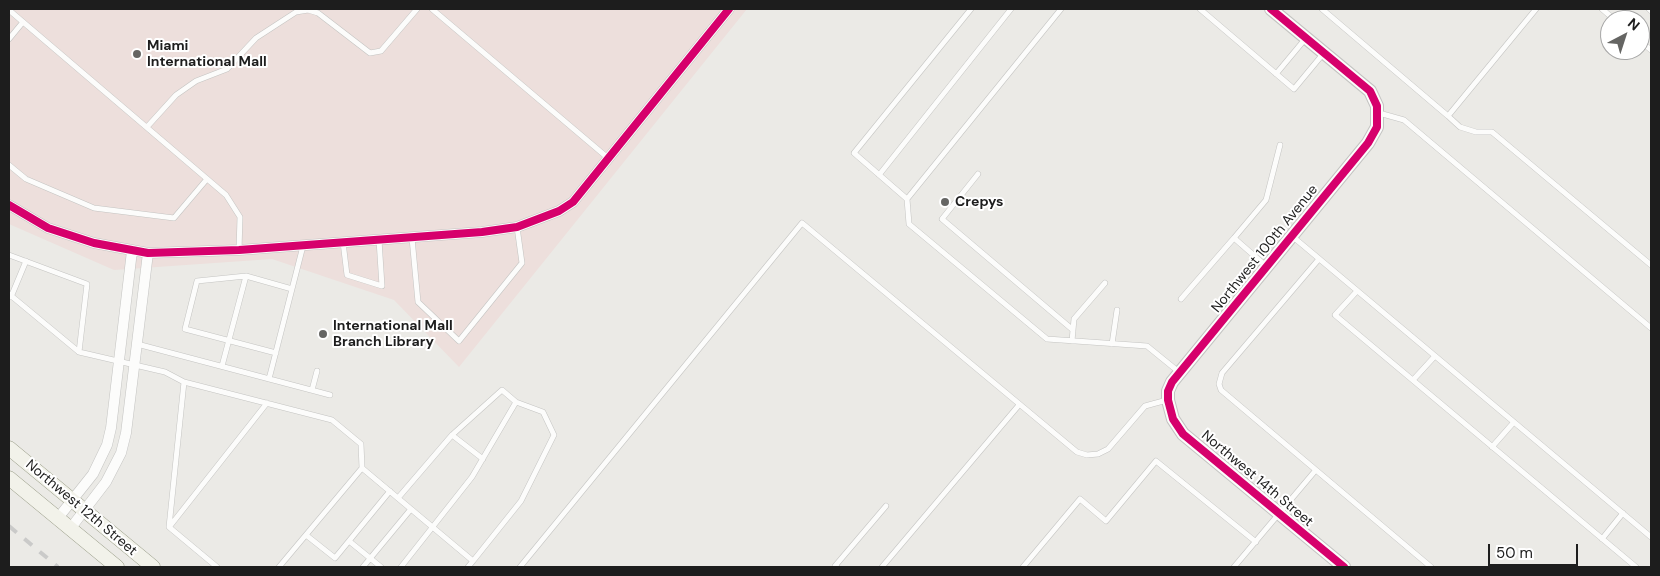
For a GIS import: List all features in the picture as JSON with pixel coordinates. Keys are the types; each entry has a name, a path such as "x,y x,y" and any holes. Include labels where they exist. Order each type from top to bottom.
{"main road":[{"name":"Northwest 12th Street","path":"9,448 153,567"},
{"name":"Northwest 12th Street","path":"9,478 117,567"}],"street":[{"path":"9,205 48,228 94,244 148,253 240,250 412,238 517,227 559,211 573,202 729,9"},
{"path":"1271,9 1370,92 1375,99 1378,112"},
{"name":"Northwest 100th Avenue","path":"1168,400 1168,391 1172,382 1374,136 1378,112"},
{"path":"58,518 101,462 112,428 132,251"},
{"path":"70,529 114,469 121,453 148,253"},
{"name":"Northwest 14th Street","path":"1168,400 1173,419 1184,434 1344,567"}],"lane":[{"path":"147,127 176,95 196,81 227,69 256,38 296,12 308,10 318,14 370,54 381,51 417,9"},
{"path":"432,9 608,158"},
{"path":"907,199 854,153 971,9"},
{"path":"879,175 1011,9"},
{"path":"1061,9 907,199 909,224 1047,339 1147,346 1180,372"},
{"path":"1200,9 1294,89 1324,53"},
{"path":"1322,9 1460,127 1476,132 1492,132 1651,265"},
{"path":"1329,14 1333,9"},
{"path":"1448,116 1536,9"},
{"path":"9,10 226,195 240,218 240,250"},
{"path":"9,39 23,22"},
{"path":"1276,74 1306,38"},
{"path":"1378,112 1404,120 1651,328"},
{"path":"1181,299 1266,200 1280,145"},
{"path":"9,166 26,179 94,208 174,218 207,179"},
{"path":"978,174 942,218 1073,330"},
{"path":"520,567 802,223 1077,452 1087,455 1098,454 1108,449 1145,406 1168,400"},
{"path":"412,238 418,302 459,341 522,263 517,227"},
{"path":"1291,236 1651,537"},
{"path":"1234,238 1267,266"},
{"path":"343,242 347,275 382,286 379,240"},
{"path":"269,379 303,245"},
{"path":"9,254 87,284 80,352"},
{"path":"1319,259 1222,373 1219,384 1228,399 1430,567"},
{"path":"26,261 10,296 80,352 166,372 184,382 332,420 361,444 362,468 279,567"},
{"path":"276,353 185,328 198,281 246,276 292,289"},
{"path":"222,366 246,276"},
{"path":"1072,341 1074,320 1105,283"},
{"path":"1357,291 1335,315 1636,567"},
{"path":"1112,344 1117,310"},
{"path":"137,343 330,395"},
{"path":"1413,380 1435,356"},
{"path":"312,390 317,371"},
{"path":"169,527 184,382"},
{"path":"398,498 452,435 502,390 516,402 544,412 554,435 521,502 468,567"},
{"path":"401,567 472,477 516,402"},
{"path":"169,527 267,403"},
{"path":"882,567 1019,405"},
{"path":"1492,447 1514,422"},
{"path":"452,435 482,460"},
{"path":"1023,567 1080,499 1106,521 1156,461 1256,542"},
{"path":"362,468 473,561"},
{"path":"1234,567 1315,471"},
{"path":"306,535 335,558 390,491"},
{"path":"837,567 835,566 886,506"},
{"path":"363,567 410,509"},
{"path":"1602,539 1623,514"},
{"path":"169,527 217,567"},
{"path":"349,541 381,567"}],"shaded area":[{"path":"9,9 747,9 459,367 394,300 272,259 114,270 9,224"}],"railway":[{"path":"9,526 58,567"}],"cycle path":[{"path":"9,205 48,228 94,243 148,253 239,250 482,232 517,227 559,211 573,202 729,9"},
{"path":"1271,9 1370,91 1377,106 1377,127 1368,143 1172,382 1168,391 1168,400 1173,419 1183,434 1344,567"}],"place":[{"name":"Miami International Mall","path":"137,54"},
{"name":"Crepys","path":"945,202"},
{"name":"International Mall Branch Library","path":"323,334"}]}
